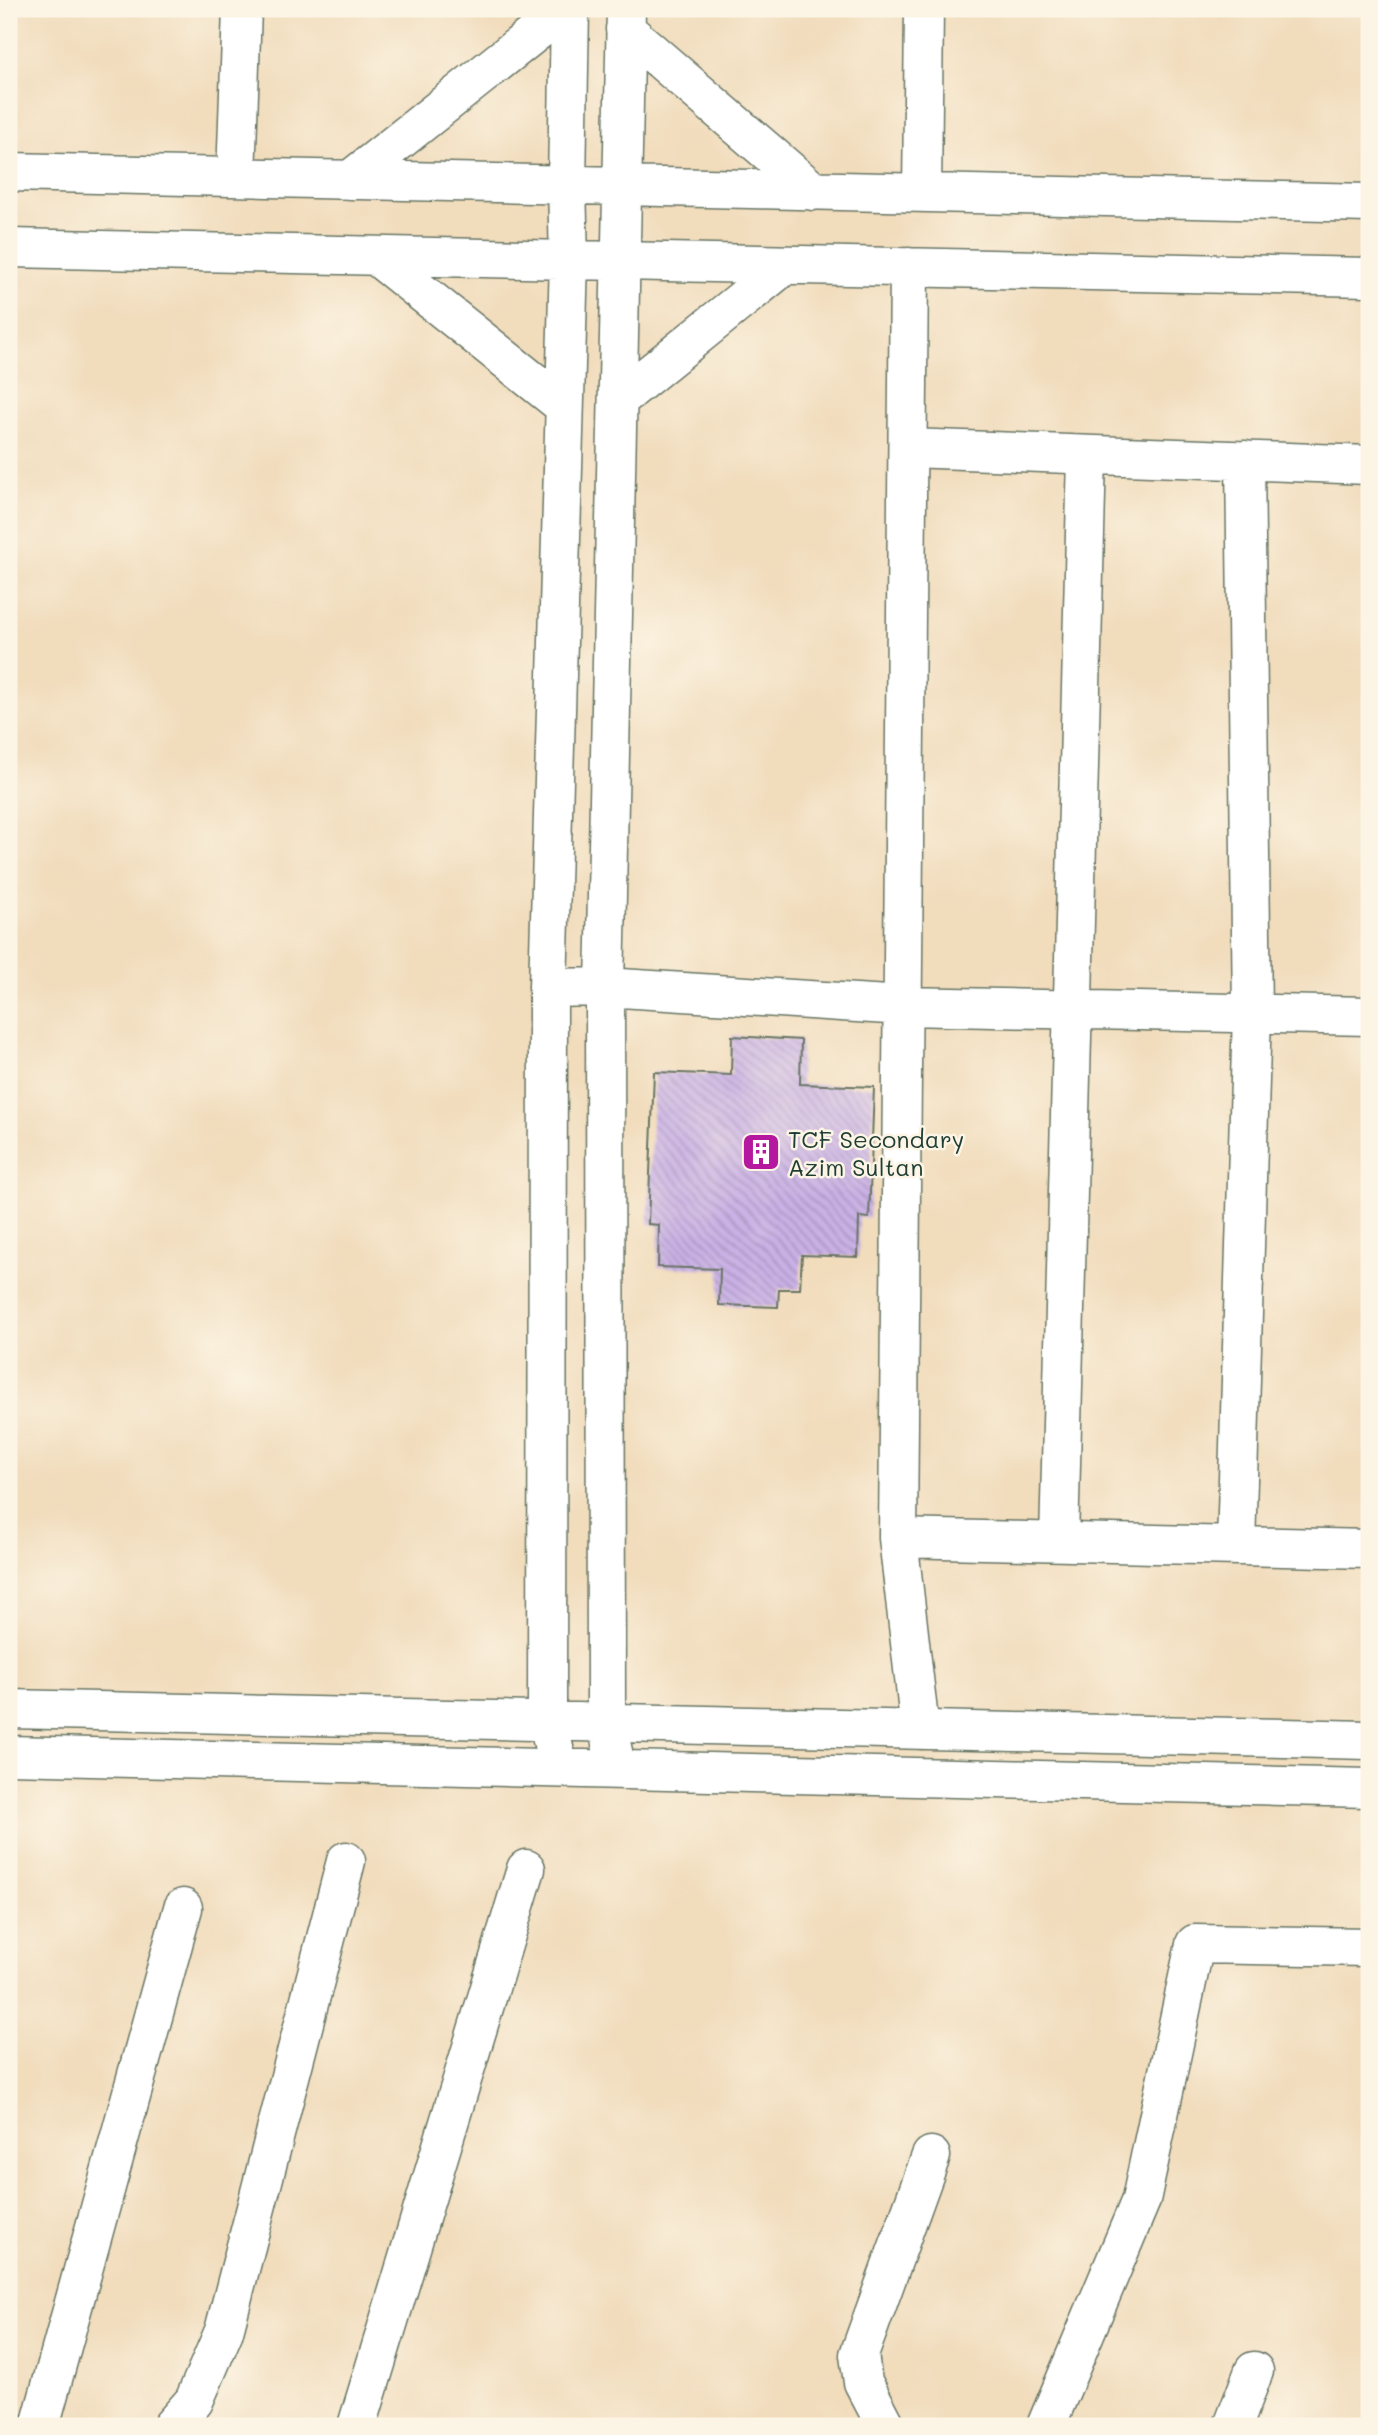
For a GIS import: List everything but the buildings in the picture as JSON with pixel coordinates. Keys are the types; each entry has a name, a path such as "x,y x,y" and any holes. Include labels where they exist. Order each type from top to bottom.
{"street":[{"path":"236,177 242,9"},
{"path":"350,180 568,9"},
{"path":"559,1768 547,1720 548,988 569,260 568,9"},
{"path":"922,193 924,9"},
{"path":"626,19 813,191"},
{"path":"617,1769 606,1721 605,987 626,19"},
{"path":"9,172 1369,203"},
{"path":"9,248 1369,277"},
{"path":"376,256 564,406"},
{"path":"618,400 785,265"},
{"path":"909,267 898,1538 920,1730"},
{"path":"908,448 1369,465"},
{"path":"1059,1541 1087,454"},
{"path":"1236,1546 1252,1013 1245,460"},
{"path":"548,988 605,987 904,1006 1369,1016"},
{"path":"898,1538 1369,1549"},
{"path":"9,1709 1369,1740"},
{"path":"9,1755 1369,1788"},
{"path":"172,2426 194,2401 224,2331 346,1861"},
{"path":"358,2426 526,1869"},
{"path":"40,2426 183,1908"},
{"path":"1046,2426 1141,2200 1195,1944 1369,1947"},
{"path":"886,2426 863,2382 859,2354 932,2156"},
{"path":"1233,2426 1254,2371"}],"place":[{"name":"TCF Secondary Azim Sultan","path":"761,1152"}]}
